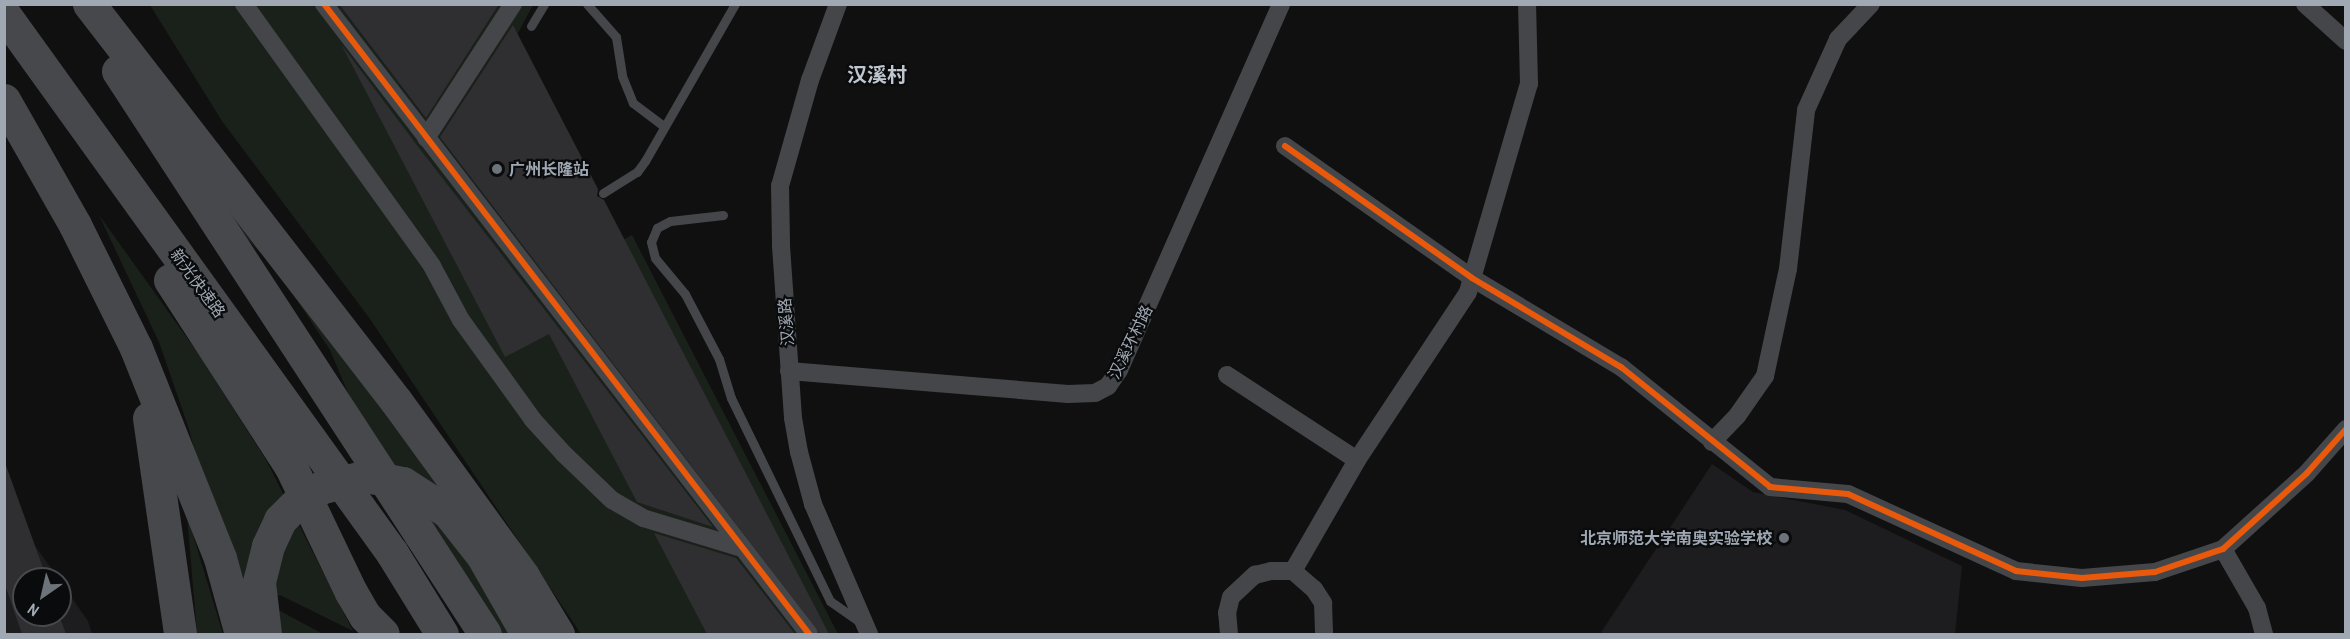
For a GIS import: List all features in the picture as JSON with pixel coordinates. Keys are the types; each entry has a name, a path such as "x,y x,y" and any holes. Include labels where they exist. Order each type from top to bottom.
{"highway":[{"path":"74,4 485,634"},
{"path":"89,4 396,401 523,576 558,634"},
{"name":"新光快速路","path":"4,14 392,553 442,634"},
{"path":"4,100 75,225 136,348 220,558 241,634"},
{"path":"88,129 116,190 291,467 351,592 365,616 383,634"},
{"path":"136,348 159,465 180,634"},
{"path":"265,634 259,582 268,546 280,520 302,499 320,488 366,476 403,483 448,512 482,555 527,634"},
{"path":"464,495 503,582 498,606 486,625 474,634"}],"street":[{"path":"243,4 432,266 461,320 548,437 612,500 643,518 742,548"},
{"path":"324,4 809,634"},
{"path":"426,138 513,4"},
{"name":"汉溪路","path":"838,4 810,80 780,186 789,371 796,441 813,504 865,629"},
{"name":"汉溪环村路","path":"789,371 1068,394 1095,393 1108,386 1119,370 1281,4"},
{"path":"1293,572 1357,460 1468,292 1529,84 1527,4"},
{"path":"1712,442 1737,416 1765,376 1788,268 1806,110 1838,39 1871,4"},
{"path":"2305,4 2346,41"},
{"path":"1285,146 1472,278 1621,367 1770,487 1848,494 2016,571 2082,578 2155,572 2223,549 2307,473 2346,429"},
{"path":"1227,375 1357,460"},
{"path":"2223,549 2257,608 2264,634"},
{"path":"1229,634 1227,613 1241,584 1271,571 1293,572 1314,589 1323,603 1324,634"}],"lane":[{"path":"531,26 544,4"},
{"path":"586,4 616,37 622,76 633,103 663,126"},
{"path":"603,193 637,172 735,4"},
{"path":"723,215 670,221 657,228 651,242 655,258 685,294 719,359 731,398 830,601 865,629"}],"shaded area":[{"path":"150,5 533,5 484,96 576,266 632,235 838,634 581,634 370,319 222,121"},
{"path":"183,142 459,504 520,634 499,634 351,400 330,350 275,267 245,237"},
{"path":"99,215 200,356 266,460 353,631 282,596 248,589 222,549 188,426 159,342"},
{"name":"北京师范大学南奥实验学校","path":"1712,464 1753,492 1845,510 1962,566 1955,634 1600,634"},
{"path":"12,514 50,567 12,567 12,627 72,627 72,598 88,621 92,634 5,634 4,517"},
{"path":"187,515 223,634 197,634"},
{"path":"269,605 323,634 273,634"}],"building":[{"path":"339,4 499,4 426,118"},
{"path":"513,25 598,189 597,196 604,200 829,634 820,634 440,137"},
{"path":"341,44 713,527 637,502 549,334 505,357"},
{"path":"4,460 43,567 12,567 12,605 4,582"},
{"path":"654,533 736,558 795,634 707,634"},
{"path":"20,627 63,627 66,634 22,634"}],"cycle path":[{"path":"324,4 809,634"},
{"path":"1285,146 1472,278 1621,367 1770,487 1848,494 2016,571 2082,578 2155,572 2223,549 2307,473 2346,429"}],"place":[{"name":"广州长隆站","path":"497,169"},
{"name":"北京师范大学南奥实验学校","path":"1784,538"}],"district":[{"name":"汉溪村","path":"877,74"}]}
